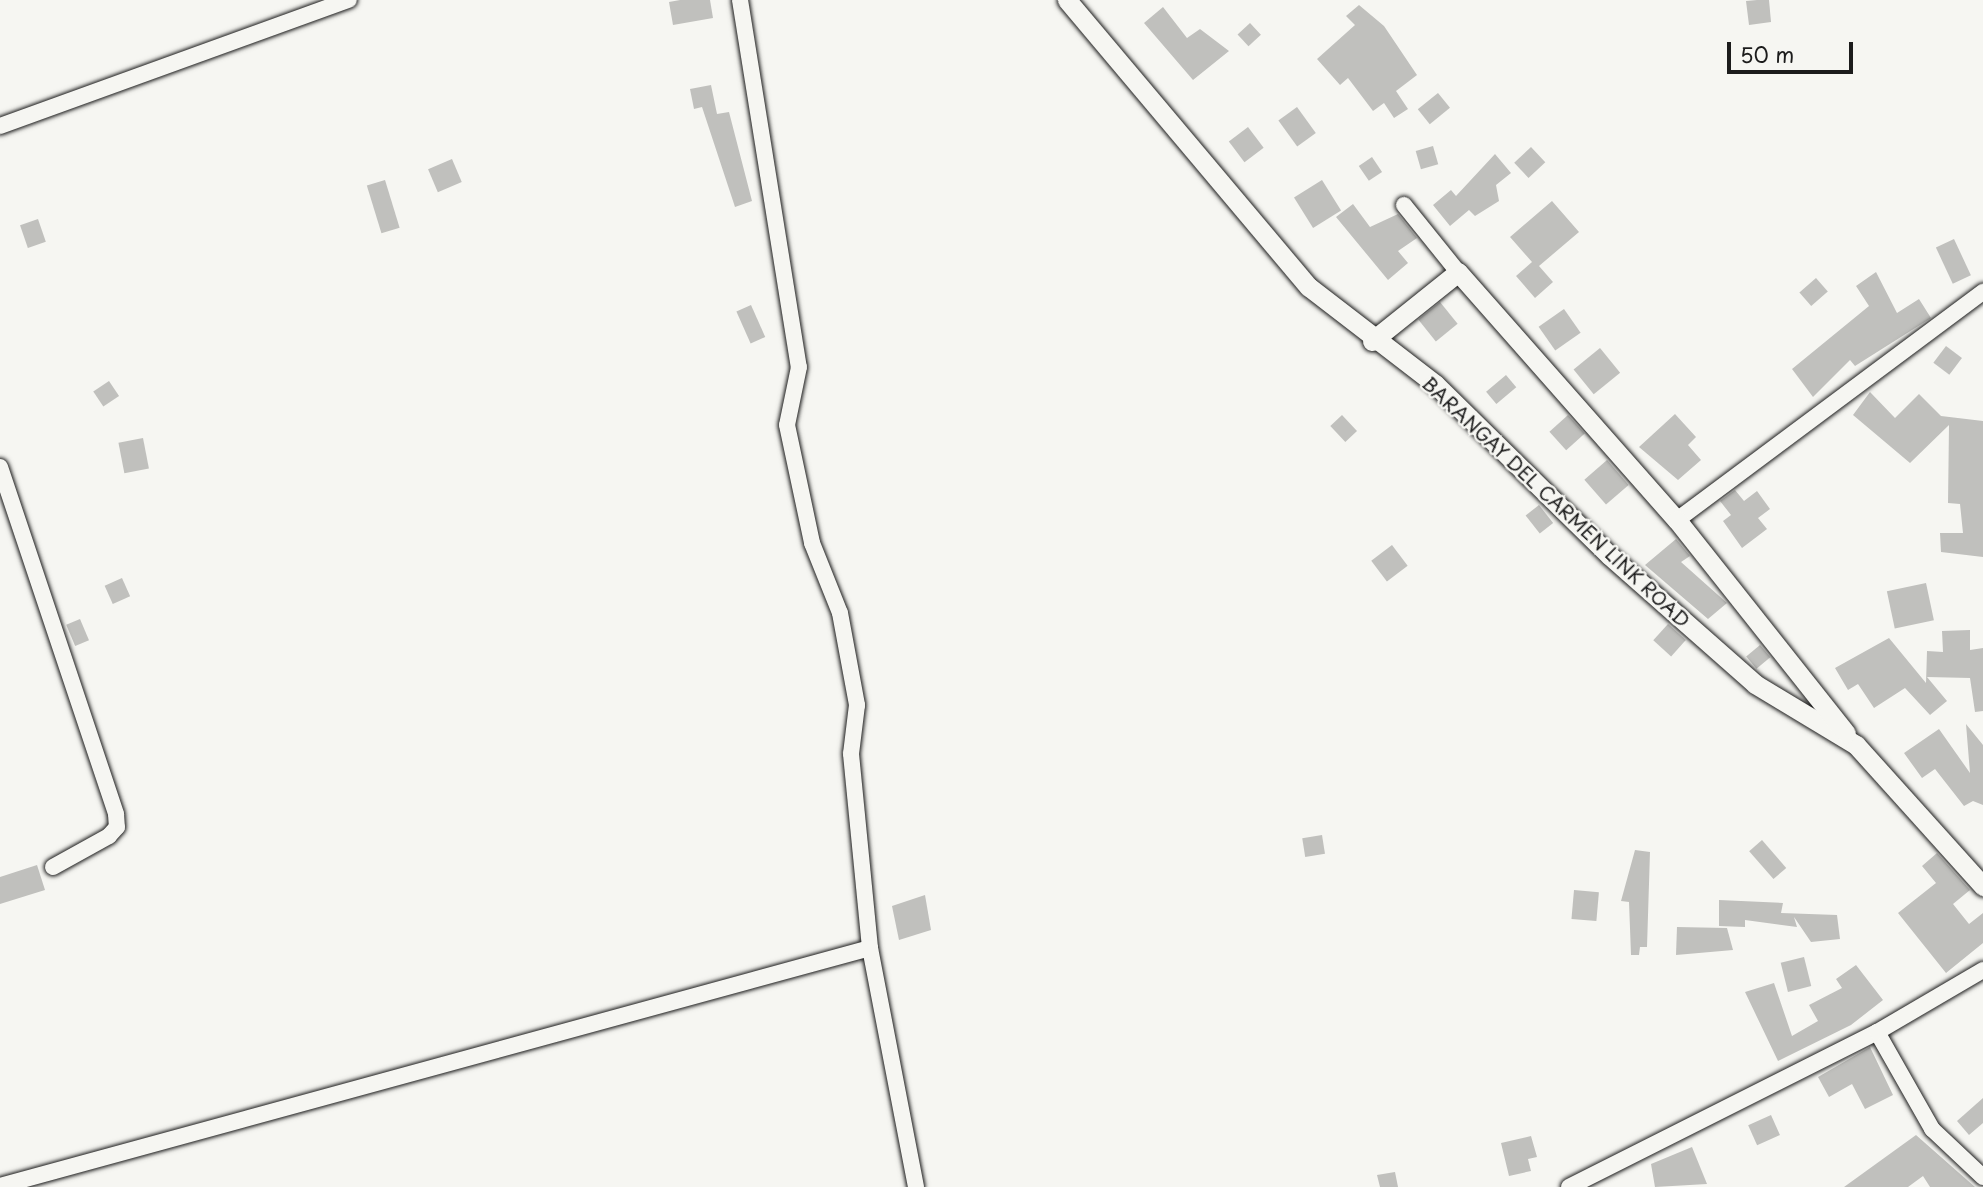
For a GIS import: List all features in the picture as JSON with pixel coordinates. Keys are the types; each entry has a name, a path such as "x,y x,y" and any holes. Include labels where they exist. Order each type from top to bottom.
{"street":[{"path":"0,126 349,0"},
{"path":"740,0 799,368 787,425 812,542 840,613 857,705 851,754 870,948 916,1187"},
{"name":"BARANGAY DEL CARMEN LINK ROAD","path":"1067,0 1309,287 1372,341 1435,384 1611,556 1755,684 1856,745 1983,886"},
{"path":"1404,205 1458,272 1677,520 1856,745"},
{"path":"1372,341 1458,272"},
{"path":"1677,520 1983,292"},
{"path":"0,467 116,814 117,827 109,836 53,867"},
{"path":"0,1186 870,948"},
{"path":"1569,1187 1877,1032 1983,970"},
{"path":"1877,1032 1932,1129 1983,1177"}],"building":[{"path":"710,0 713,18 673,25 669,2"},
{"path":"1769,0 1771,22 1749,25 1746,1"},
{"path":"1359,5 1384,26 1417,75 1396,91 1408,109 1394,118 1384,103 1373,111 1348,78 1340,85 1317,59 1355,25 1346,16"},
{"path":"1163,7 1187,38 1200,29 1229,51 1193,80 1144,23"},
{"path":"1250,23 1261,35 1248,46 1238,35"},
{"path":"711,85 717,114 729,112 752,201 735,207 702,107 694,109 690,89"},
{"path":"1438,93 1450,108 1430,124 1418,109"},
{"path":"1297,107 1316,133 1297,146 1278,121"},
{"path":"1248,127 1264,148 1244,162 1229,141"},
{"path":"1433,146 1438,164 1421,169 1416,151"},
{"path":"1531,147 1545,162 1529,178 1514,163"},
{"path":"1495,154 1511,173 1496,185 1499,201 1475,216 1469,210 1450,226 1433,205 1451,190 1456,196"},
{"path":"1372,157 1382,172 1369,181 1359,166"},
{"path":"452,159 462,182 438,192 428,169"},
{"path":"385,180 400,228 381,233 367,186"},
{"path":"1322,180 1341,211 1313,228 1294,197"},
{"path":"1552,201 1579,232 1539,266 1553,282 1535,298 1516,276 1532,262 1510,237"},
{"path":"1353,204 1370,227 1398,214 1417,238 1398,251 1408,263 1388,280 1336,217"},
{"path":"38,219 46,242 28,248 20,225"},
{"path":"1954,239 1971,275 1953,284 1936,247"},
{"path":"1876,272 1897,313 1919,299 1931,318 1855,366 1850,360 1813,397 1792,369 1869,306 1856,286"},
{"path":"1816,278 1828,292 1811,306 1799,292"},
{"path":"1440,302 1458,324 1436,341 1418,320"},
{"path":"751,305 765,337 751,343 736,312"},
{"path":"1564,309 1581,333 1555,351 1539,327"},
{"path":"1946,346 1962,358 1949,375 1933,363"},
{"path":"1600,348 1620,373 1594,394 1574,369"},
{"path":"1506,375 1516,387 1496,404 1486,392"},
{"path":"109,381 119,396 103,407 93,392"},
{"path":"1870,392 1895,418 1919,394 1941,416 1983,421 1983,557 1941,552 1940,533 1963,533 1960,504 1948,503 1949,425 1910,463 1853,415"},
{"path":"1675,414 1696,437 1688,445 1701,460 1678,480 1639,447"},
{"path":"1342,415 1357,431 1345,442 1330,426"},
{"path":"1568,415 1585,434 1566,450 1549,432"},
{"path":"143,438 149,468 124,473 118,443"},
{"path":"1607,460 1629,485 1606,505 1584,480"},
{"path":"1735,490 1744,501 1757,491 1770,509 1758,518 1767,529 1742,548 1723,521 1731,515 1720,501"},
{"path":"1539,505 1553,523 1540,534 1526,515"},
{"path":"1676,539 1690,556 1681,562 1727,603 1708,619 1645,565"},
{"path":"1392,545 1408,566 1387,581 1371,561"},
{"path":"122,578 130,596 113,604 105,586"},
{"path":"1926,583 1934,620 1895,628 1887,591"},
{"path":"80,619 89,640 75,646 66,625"},
{"path":"1668,624 1686,640 1671,656 1653,640"},
{"path":"1970,630 1970,650 1983,648 1983,711 1975,712 1970,678 1927,677 1947,701 1930,715 1905,688 1874,708 1858,684 1848,690 1835,668 1889,638 1926,683 1927,651 1943,652 1942,631"},
{"path":"1760,645 1770,657 1756,669 1746,657"},
{"path":"1966,724 1983,745 1983,805 1973,801 1964,806 1935,769 1922,778 1904,753 1939,729 1970,773"},
{"path":"1322,835 1325,854 1305,857 1302,838"},
{"path":"1762,840 1786,868 1773,879 1749,851"},
{"path":"1635,850 1650,852 1647,947 1640,947 1639,955 1631,955 1629,902 1621,901"},
{"path":"1937,853 1970,890 1953,904 1969,924 1983,913 1983,943 1946,973 1898,913 1936,883 1922,866"},
{"path":"37,865 45,890 0,904 0,877"},
{"path":"1574,890 1599,892 1596,921 1571,919"},
{"path":"925,895 931,930 899,940 892,906"},
{"path":"1719,900 1783,903 1781,913 1837,915 1840,939 1811,942 1794,917 1797,927 1745,920 1745,927 1719,926"},
{"path":"1677,927 1727,928 1733,950 1676,955"},
{"path":"1804,957 1811,986 1788,992 1781,963"},
{"path":"1856,965 1883,1000 1851,1025 1778,1061 1745,992 1774,983 1792,1036 1818,1021 1809,1005 1842,988 1836,979"},
{"path":"1870,1047 1893,1095 1865,1109 1852,1084 1829,1097 1818,1077"},
{"path":"1983,1098 1983,1123 1969,1135 1957,1121"},
{"path":"1771,1115 1780,1135 1757,1145 1748,1125"},
{"path":"1916,1135 1975,1187 1930,1187 1923,1176 1908,1187 1844,1187"},
{"path":"1531,1136 1537,1157 1528,1159 1531,1171 1509,1176 1501,1143"},
{"path":"1692,1147 1707,1184 1655,1187 1651,1164"},
{"path":"1395,1172 1398,1187 1380,1187 1377,1175"}]}
